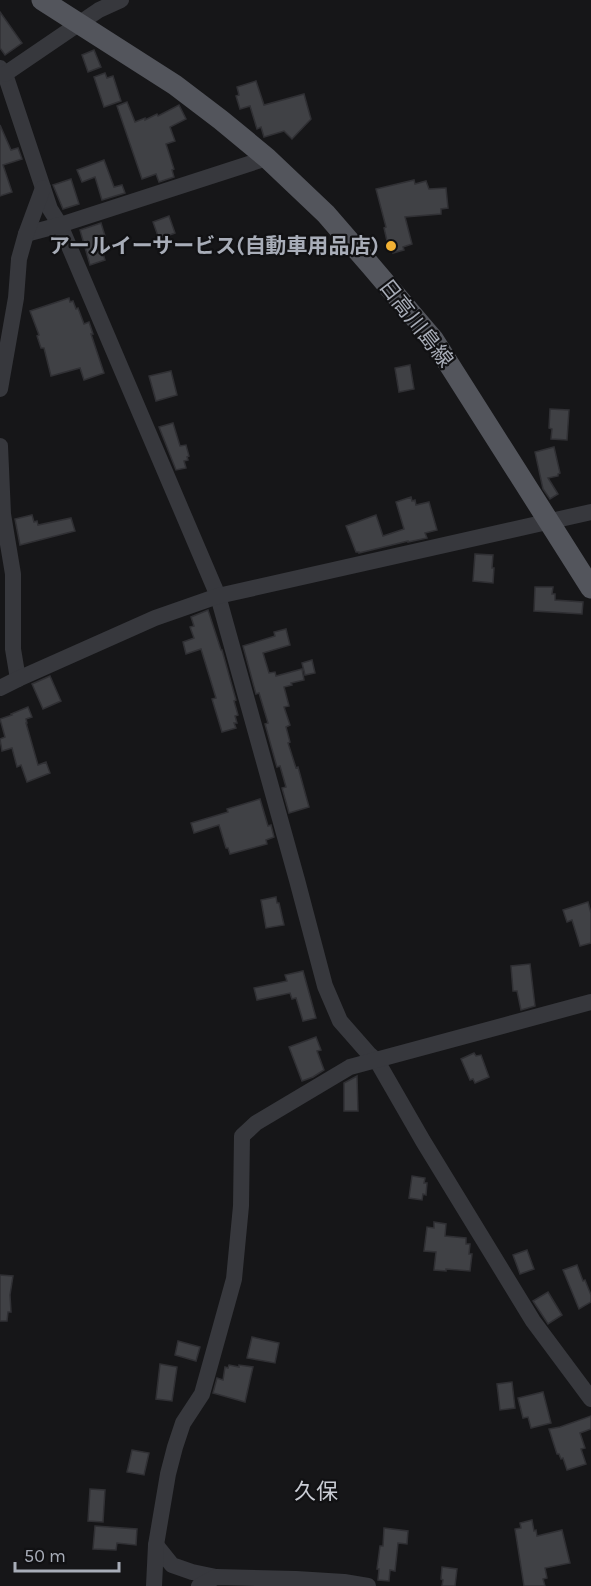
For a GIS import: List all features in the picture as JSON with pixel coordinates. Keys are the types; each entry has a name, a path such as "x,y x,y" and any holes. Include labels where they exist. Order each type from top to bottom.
{"main road":[{"name":"日高川島線","path":"42,0 175,86 221,120 267,158 326,214 433,339 591,588"}],"street":[{"path":"121,0 99,10 3,71 50,209 60,225 218,596 325,986 340,1021 377,1060 423,1141 533,1321 591,1399"},
{"path":"26,234 267,158"},
{"path":"0,389 19,259 43,188"},
{"path":"0,446 3,514 13,574 13,649 18,679"},
{"path":"0,688 155,618 218,596 591,512"},
{"path":"154,1586 156,1545 175,1447 183,1424 202,1394 234,1279 241,1206 242,1136 256,1123 350,1067 591,1002"},
{"path":"156,1545 172,1565 216,1577 296,1579 368,1586"},
{"path":"199,1586 216,1577"}],"building":[{"path":"0,12 22,43 5,55 0,48"},
{"path":"94,50 101,67 88,72 82,55"},
{"path":"105,73 107,78 113,76 121,101 104,107 94,77"},
{"path":"256,81 264,105 304,94 311,119 292,139 284,131 264,137 261,127 257,129 250,106 240,109 236,96 239,95 237,87"},
{"path":"127,102 135,122 157,114 158,116 179,105 186,119 170,127 175,141 166,144 174,169 172,170 174,177 159,182 156,174 142,179 117,106"},
{"path":"0,125 11,150 18,148 22,159 3,165 12,192 0,196"},
{"path":"104,160 114,187 122,185 125,193 102,200 95,177 82,182 77,170"},
{"path":"71,179 79,204 63,209 53,185"},
{"path":"414,180 415,184 426,181 429,189 446,188 448,208 441,209 441,214 405,217 412,244 403,247 404,250 393,253 390,240 387,241 384,228 386,227 376,189"},
{"path":"169,216 175,233 159,239 153,222"},
{"path":"101,223 105,236 98,238 105,260 90,265 80,230"},
{"path":"69,298 76,309 78,308 84,324 89,322 104,373 84,380 80,368 51,376 44,348 41,348 30,311"},
{"path":"410,365 414,389 399,392 395,368"},
{"path":"171,371 177,395 156,401 149,376"},
{"path":"550,409 569,410 567,440 551,439"},
{"path":"173,423 180,446 186,445 189,456 188,460 184,461 186,468 176,470 159,427"},
{"path":"554,447 560,473 558,476 548,478 558,494 550,499 543,489 535,452"},
{"path":"411,497 412,501 415,500 416,505 429,502 437,530 425,533 427,538 356,552 346,526 376,515 383,536 404,529 396,502"},
{"path":"32,515 34,522 37,521 38,525 71,518 75,531 20,545 15,519"},
{"path":"475,554 493,555 493,583 473,581"},
{"path":"535,587 553,587 552,594 555,594 555,600 583,602 582,614 534,611"},
{"path":"208,610 222,650 238,715 235,716 236,728 222,732 212,699 216,698 201,649 186,654 183,642 194,638 190,627 194,626 191,617"},
{"path":"286,629 290,645 263,653 269,673 275,672 276,676 302,669 304,680 284,687 289,706 284,707 290,725 286,727 290,742 288,743 296,768 298,767 309,807 289,813 282,788 286,787 280,766 277,767 265,724 268,723 259,693 256,694 243,646 275,636 274,632"},
{"path":"312,660 315,673 305,675 302,663"},
{"path":"50,676 61,701 43,709 32,684"},
{"path":"28,707 32,717 26,719 26,723 38,765 46,762 50,773 27,782 21,765 17,767 12,748 2,751 0,739 5,737 0,719"},
{"path":"260,799 268,826 271,825 274,837 266,840 267,844 230,854 219,825 194,833 191,823"},
{"path":"276,897 284,925 266,928 261,900"},
{"path":"588,902 591,913 591,943 580,946 572,920 567,922 563,910"},
{"path":"530,964 535,1006 521,1010 517,991 513,991 511,966"},
{"path":"303,971 316,1018 303,1021 296,998 292,999 290,993 257,1000 254,988 287,981 285,975"},
{"path":"316,1037 321,1050 317,1051 324,1070 302,1081 289,1047"},
{"path":"474,1053 476,1056 481,1055 489,1077 475,1083 473,1079 470,1080 461,1059"},
{"path":"357,1076 358,1111 344,1111 344,1083"},
{"path":"412,1176 425,1178 426,1195 423,1194 422,1200 409,1198"},
{"path":"434,1222 446,1224 445,1236 466,1238 466,1244 470,1244 469,1254 472,1254 470,1271 434,1270 436,1252 424,1251 427,1227 434,1228"},
{"path":"527,1250 534,1269 520,1274 513,1255"},
{"path":"577,1265 591,1295 591,1302 579,1309 563,1270"},
{"path":"0,1275 13,1276 10,1295 11,1312 8,1312 7,1321 0,1321"},
{"path":"548,1292 562,1315 548,1324 533,1301"},
{"path":"252,1337 279,1343 275,1363 247,1358"},
{"path":"178,1341 200,1347 196,1361 175,1355"},
{"path":"160,1364 177,1367 172,1401 156,1399"},
{"path":"229,1365 253,1367 245,1402 213,1393 217,1378 223,1380 225,1367 228,1368"},
{"path":"512,1382 515,1408 500,1410 497,1384"},
{"path":"543,1392 551,1423 531,1428 528,1417 523,1418 518,1398"},
{"path":"591,1416 591,1429 580,1433 585,1448 581,1449 586,1464 567,1470 563,1458 561,1459 557,1454 549,1429"},
{"path":"132,1450 149,1453 144,1475 127,1472"},
{"path":"90,1489 105,1490 103,1522 88,1521"},
{"path":"532,1520 537,1536 562,1530 570,1563 545,1568 547,1578 543,1579 545,1586 524,1586 515,1529 521,1528 520,1523"},
{"path":"95,1526 137,1529 136,1545 117,1543 116,1550 93,1549"},
{"path":"384,1528 408,1531 407,1544 398,1543 395,1571 390,1570 389,1581 378,1580 379,1569 377,1569 380,1546 383,1546"},
{"path":"442,1567 457,1569 455,1586 442,1586"}],"place":[{"name":"アールイーサービス(自動車用品店)","path":"391,246"}],"district":[{"name":"久保","path":"316,1491"}]}
